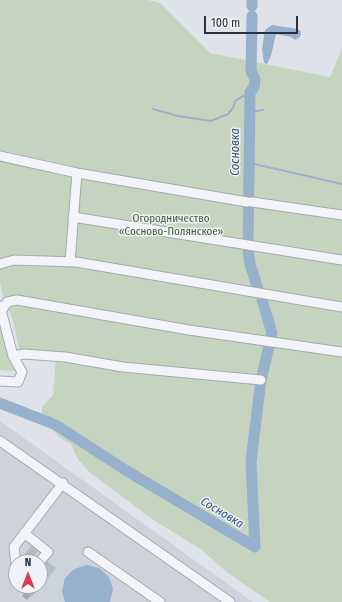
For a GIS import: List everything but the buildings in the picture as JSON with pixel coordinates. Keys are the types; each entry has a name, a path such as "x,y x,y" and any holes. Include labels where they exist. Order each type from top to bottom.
{"lane":[{"path":"0,156 77,173 250,202 342,215"},
{"path":"70,262 77,173"},
{"path":"74,217 342,260"},
{"path":"0,264 14,260 70,262 342,307"},
{"path":"0,381 18,382 21,378 22,372 13,356 1,309 7,302 17,300 189,330 342,352"},
{"path":"13,356 24,354 65,357 123,367 261,380"},
{"path":"0,441 63,483 230,602"},
{"path":"15,554 14,547 63,483"},
{"path":"24,533 48,552 46,554"},
{"path":"88,552 160,602"}],"shaded area":[{"path":"0,421 253,602 0,602"}],"green space":[{"name":"Огородничество «Сосново-Полянское»","path":"0,0 148,0 160,3 210,53 330,77 342,49 342,602 270,602 228,573 199,548 155,521 89,472 77,458 71,444 60,438 42,419 42,407 53,395 56,357 20,354 13,320 5,302 0,284"},
{"path":"0,327 15,371 0,370"}],"water":[{"path":"272,25 298,29 301,32 300,37 295,40 291,37 276,34 271,56 267,64 264,63 262,49 265,30"},
{"path":"87,565 99,568 109,577 113,589 110,602 65,602 62,591 65,578 74,569"}],"waterway":[{"name":"Сосновка","path":"252,0 252,6"},
{"name":"Сосновка","path":"252,16 251,71 255,79 254,87 250,92 248,250 250,264 258,289"},
{"path":"153,109 178,116 211,121 228,114 233,108 235,101 250,92"},
{"path":"250,112 263,110"},
{"path":"250,163 342,184"},
{"name":"Сосновка","path":"262,300 272,333 271,336"},
{"name":"Сосновка","path":"0,403 56,425 127,471 255,547 251,461 261,380 269,346"}]}
